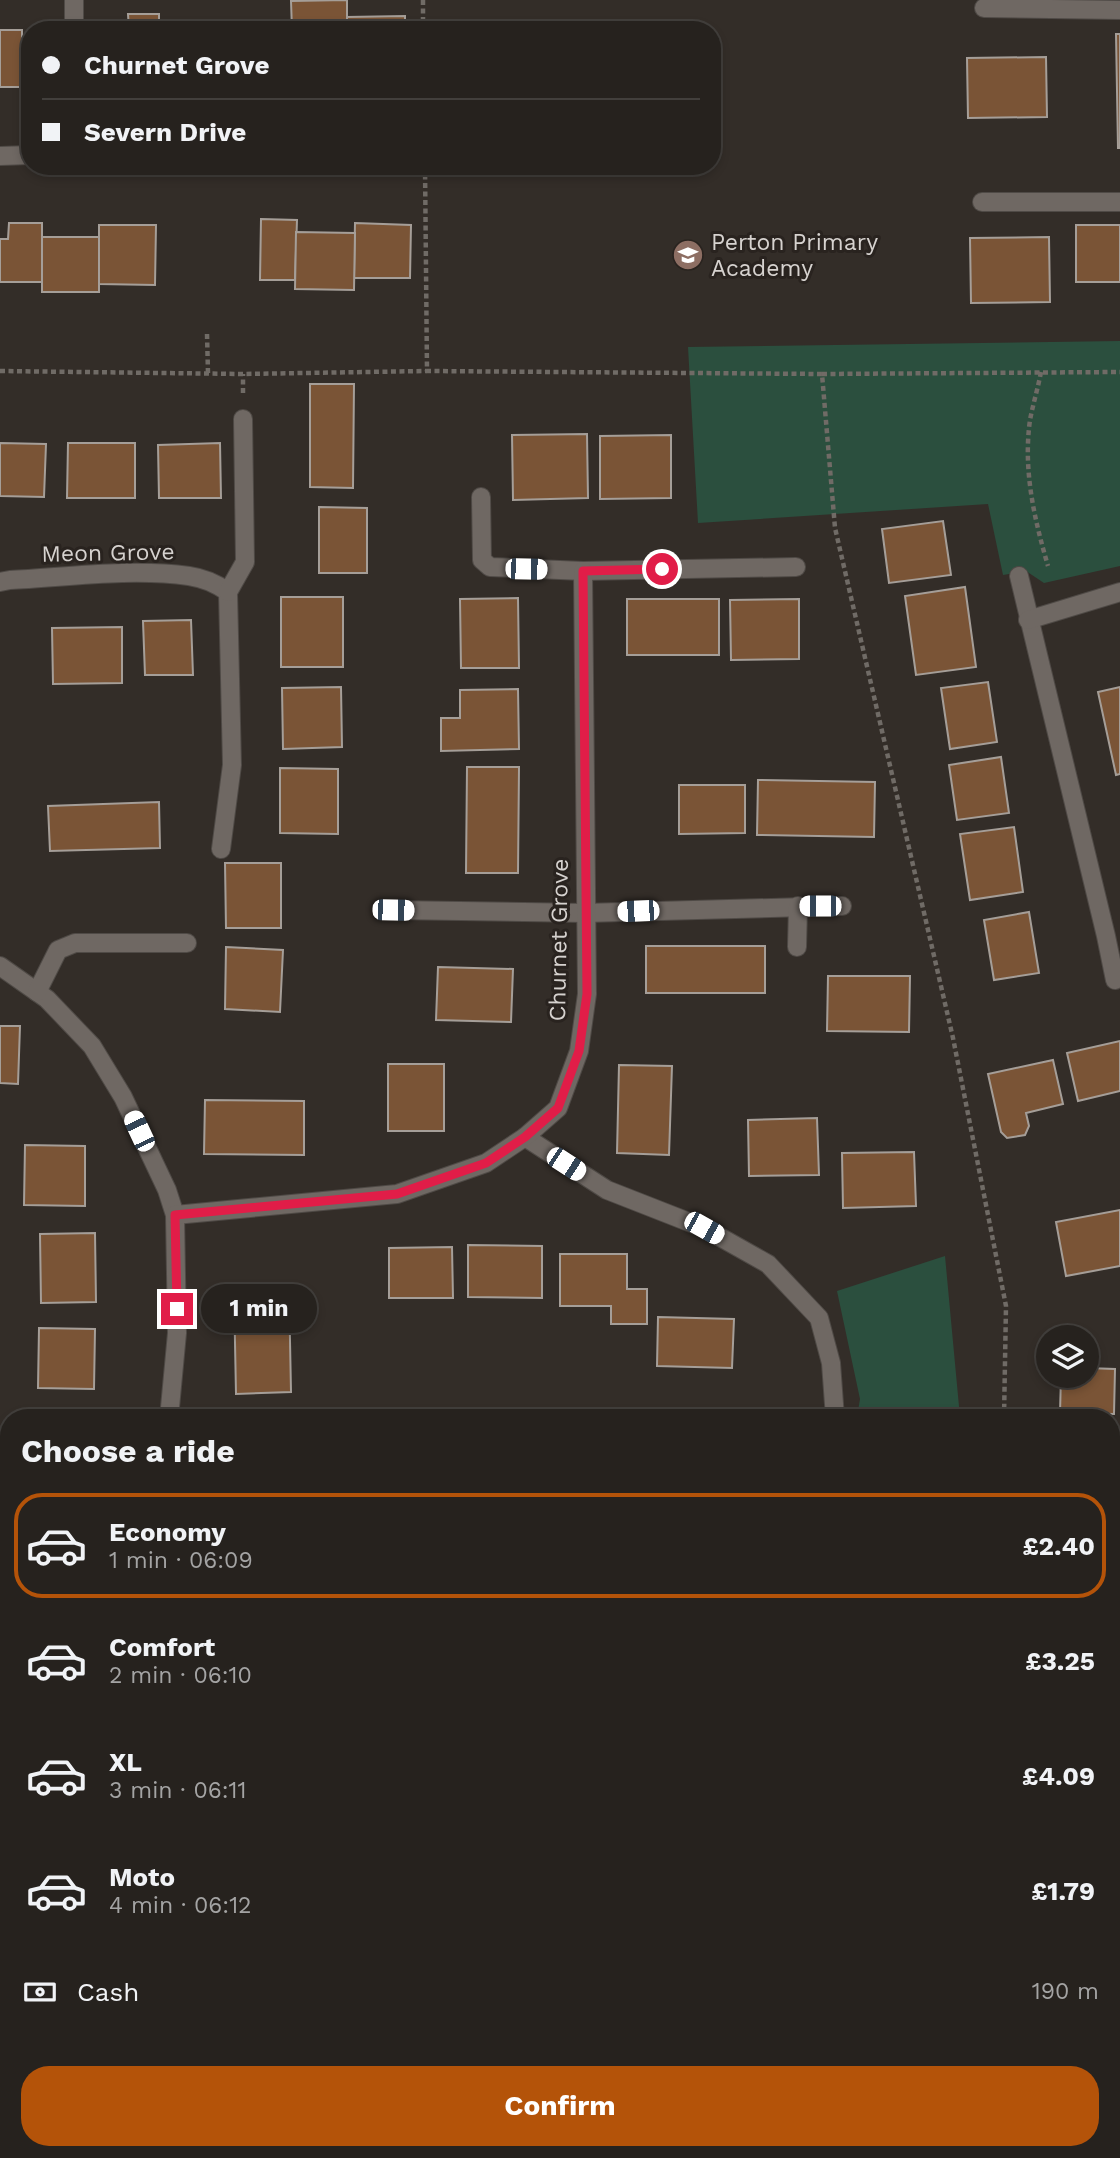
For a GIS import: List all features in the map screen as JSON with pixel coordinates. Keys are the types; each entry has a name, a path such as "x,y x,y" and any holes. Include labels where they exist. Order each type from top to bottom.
{"street":[{"path":"74,0 74,21"},
{"path":"985,8 1120,10"},
{"path":"0,156 21,155"},
{"path":"982,202 1120,202"},
{"path":"221,849 232,765 228,592 245,562 243,419"},
{"path":"481,497 482,560 490,567 583,571 796,567"},
{"name":"Churnet Grove","path":"175,1215 397,1194 486,1163 525,1137 558,1108 579,1051 587,994 583,571"},
{"name":"Meon Grove","path":"0,582 133,574 179,575 218,584 228,592"},
{"path":"1019,576 1028,621 1113,934 1115,979"},
{"path":"1028,621 1120,592"},
{"path":"797,947 798,906"},
{"path":"393,910 585,913 842,906"},
{"path":"37,992 58,950 75,943 187,943"},
{"path":"0,966 47,999 92,1045 123,1097 167,1190 175,1215 177,1333 170,1409"},
{"path":"525,1137 607,1190 704,1228 768,1264 819,1318 831,1363 834,1409"}],"path":[{"path":"423,0 423,21"},
{"path":"425,175 427,371"},
{"path":"207,334 208,373"},
{"path":"0,371 822,374 1120,372"},
{"path":"1041,372 1030,421 1028,462 1033,514 1061,610"},
{"path":"822,374 835,528 953,1038 1006,1306 1004,1409"}],"green space":[{"path":"1120,341 1120,566 1044,583 1026,571 1003,575 988,504 698,523 688,347"},
{"path":"945,1256 959,1409 858,1409 860,1399 837,1291"}],"building":[{"path":"347,0 347,21 292,21 291,1"},
{"path":"128,14 159,14 159,21 128,21"},
{"path":"405,16 405,21 347,21 347,17"},
{"path":"0,30 21,30 21,87 0,87"},
{"path":"1116,34 1120,34 1120,148 1118,148"},
{"path":"1046,57 1047,117 968,118 967,58"},
{"path":"261,219 297,220 295,280 260,280"},
{"path":"9,223 42,223 42,282 0,282 0,239 8,239"},
{"path":"355,223 411,225 410,278 354,278"},
{"path":"99,225 156,225 155,285 99,284"},
{"path":"1076,225 1120,225 1120,282 1076,282"},
{"path":"296,232 355,233 354,290 295,289"},
{"path":"42,237 99,237 99,292 42,292"},
{"path":"1049,237 1050,302 971,303 970,238"},
{"path":"310,384 354,384 353,488 310,487"},
{"path":"587,434 588,498 513,500 512,435"},
{"path":"671,435 671,498 600,499 600,436"},
{"path":"0,443 46,444 44,497 0,496"},
{"path":"68,443 135,443 135,498 67,498"},
{"path":"220,443 221,498 159,498 158,445"},
{"path":"319,507 367,508 367,573 319,573"},
{"path":"943,521 951,575 889,583 882,529"},
{"path":"965,587 976,667 916,675 905,596"},
{"path":"281,597 343,597 343,667 281,667"},
{"path":"518,598 519,668 461,668 460,599"},
{"path":"627,599 719,599 719,655 627,655"},
{"path":"799,599 799,659 731,660 730,600"},
{"path":"191,620 193,675 145,675 143,621"},
{"path":"122,627 122,683 53,684 52,628"},
{"path":"988,682 997,742 950,749 941,688"},
{"path":"341,687 342,747 283,749 282,688"},
{"path":"1120,687 1120,774 1116,775 1098,692"},
{"path":"518,689 519,749 441,751 441,718 460,718 460,690"},
{"path":"1001,757 1009,813 957,820 949,765"},
{"path":"467,767 519,767 518,873 466,873"},
{"path":"280,768 338,769 338,834 280,833"},
{"path":"758,780 875,782 874,837 757,835"},
{"path":"679,785 745,785 745,833 679,834"},
{"path":"159,802 160,848 50,851 48,806"},
{"path":"1014,827 1023,892 970,900 960,834"},
{"path":"225,863 281,863 281,928 226,928"},
{"path":"1029,912 1039,973 994,980 984,920"},
{"path":"646,946 765,946 765,993 646,993"},
{"path":"226,947 283,950 280,1012 225,1009"},
{"path":"438,967 513,969 511,1022 436,1020"},
{"path":"828,976 910,976 909,1032 827,1031"},
{"path":"0,1026 20,1026 18,1084 0,1083"},
{"path":"1120,1041 1120,1091 1078,1101 1067,1053"},
{"path":"1053,1060 1063,1104 1026,1113 1029,1126 1025,1135 1007,1138 1001,1132 988,1074"},
{"path":"388,1064 444,1064 444,1131 388,1131"},
{"path":"619,1065 672,1066 669,1155 617,1153"},
{"path":"205,1100 304,1101 304,1155 204,1154"},
{"path":"817,1118 819,1175 749,1176 748,1120"},
{"path":"25,1145 85,1146 85,1206 24,1205"},
{"path":"914,1152 916,1206 843,1208 842,1153"},
{"path":"1120,1210 1120,1266 1066,1276 1056,1222"},
{"path":"95,1233 96,1302 41,1303 40,1234"},
{"path":"468,1245 542,1246 542,1298 468,1297"},
{"path":"452,1247 453,1298 389,1298 389,1248"},
{"path":"560,1254 627,1254 627,1289 647,1289 647,1324 611,1324 611,1306 560,1306"},
{"path":"289,1289 291,1392 236,1394 234,1291"},
{"path":"658,1317 734,1319 732,1368 657,1366"},
{"path":"39,1328 95,1329 94,1389 38,1388"},
{"path":"1099,1368 1115,1369 1114,1409 1060,1409 1061,1388 1099,1388"}],"place":[{"name":"Perton Primary Academy","path":"688,255"}],"route":[{"path":"177,1309 175,1215 397,1194 486,1163 525,1137 558,1108 579,1051 587,994 583,571 662,569"}]}
